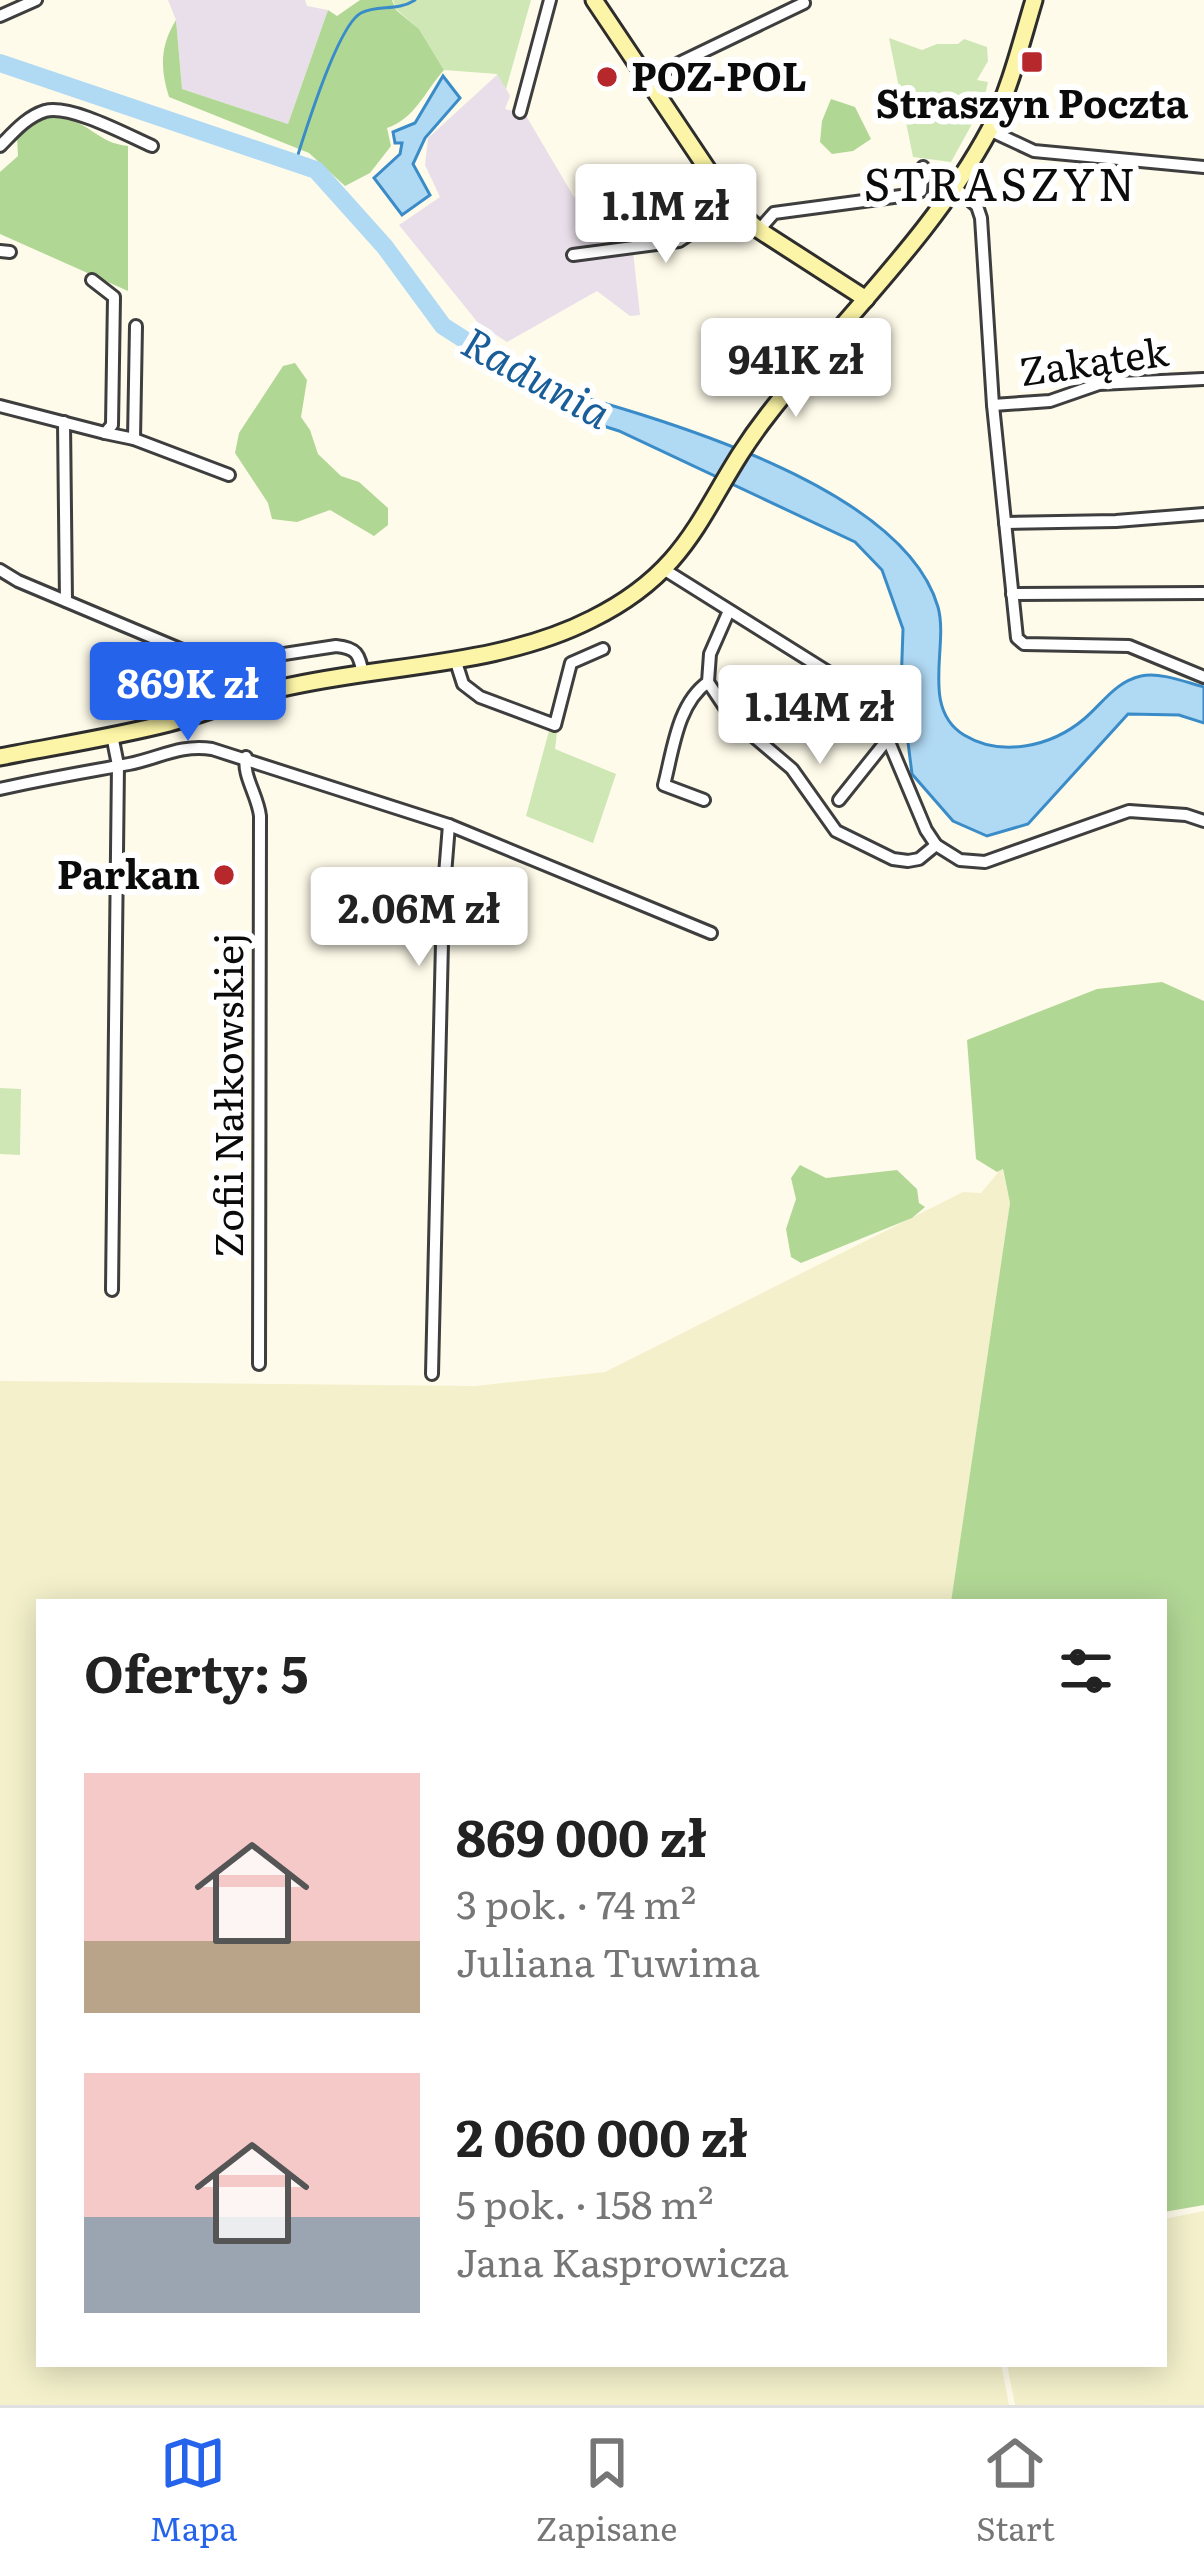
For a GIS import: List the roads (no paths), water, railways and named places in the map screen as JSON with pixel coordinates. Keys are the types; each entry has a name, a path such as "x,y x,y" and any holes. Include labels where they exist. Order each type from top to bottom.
{"main road":[{"path":"594,0 732,206 759,230 866,299"},
{"path":"0,757 166,724 282,688 455,658 577,626 633,596 691,539 771,410 866,299 953,186 989,130 1034,0"}],"street":[{"path":"0,16 36,0"},
{"path":"520,112 550,0"},
{"path":"644,80 804,3"},
{"path":"0,146 28,119 49,110 86,118 152,146"},
{"path":"989,130 1034,152 1204,167"},
{"path":"759,230 774,213 916,194 921,191 923,167"},
{"path":"953,186 977,206 981,218 993,405 1017,638 1024,644 1129,646 1204,677"},
{"path":"573,255 679,241 732,206"},
{"path":"92,280 114,297 112,425 105,433"},
{"path":"134,440 136,326"},
{"name":"Zakątek","path":"993,405 1050,401 1099,384 1203,379"},
{"path":"0,406 134,440 229,475"},
{"path":"64,422 65,601"},
{"path":"1005,524 1204,514"},
{"path":"0,570 206,660 232,662 336,646 352,648 360,655 363,674"},
{"path":"664,570 871,700 926,830 936,844 968,863 998,859 1129,811 1204,821"},
{"path":"1012,595 1204,592"},
{"path":"728,613 710,654 708,682 732,718 792,769 836,831 908,861 919,859 936,844"},
{"path":"455,658 463,684 480,697 555,725 571,663 603,649"},
{"path":"704,800 664,785 681,721 694,694 708,682"},
{"path":"112,735 118,765 112,1290"},
{"path":"839,800 887,740"},
{"path":"0,789 194,747 246,758 449,825 711,933"},
{"name":"Zofii Nałkowskiej","path":"246,758 244,767 255,789 260,816 259,1364"},
{"path":"432,1374 449,825"}],"water":[{"path":"443,76 460,98 425,138 413,164 430,195 402,215 374,178 400,154 402,143 395,143 393,132 415,123"},
{"path":"518,379 692,431 757,457 819,487 873,522 914,562 938,607 939,693 951,723 964,735 994,746 1042,742 1084,719 1124,683 1149,675 1204,687 1204,723 1179,715 1128,714 1028,824 987,836 953,821 912,774 901,687 903,629 882,570 855,542 619,431 569,415"}],"waterway":[{"path":"296,161 323,81 352,22 367,10 415,0"},
{"name":"Radunia","path":"0,63 316,170 385,247 443,326 554,397"}],"place":[{"name":"Straszyn Poczta","path":"1032,62"},
{"name":"POZ-POL","path":"607,77"},
{"name":"Parkan","path":"224,875"}],"district":[{"name":"STRASZYN","path":"1001,185"}]}
